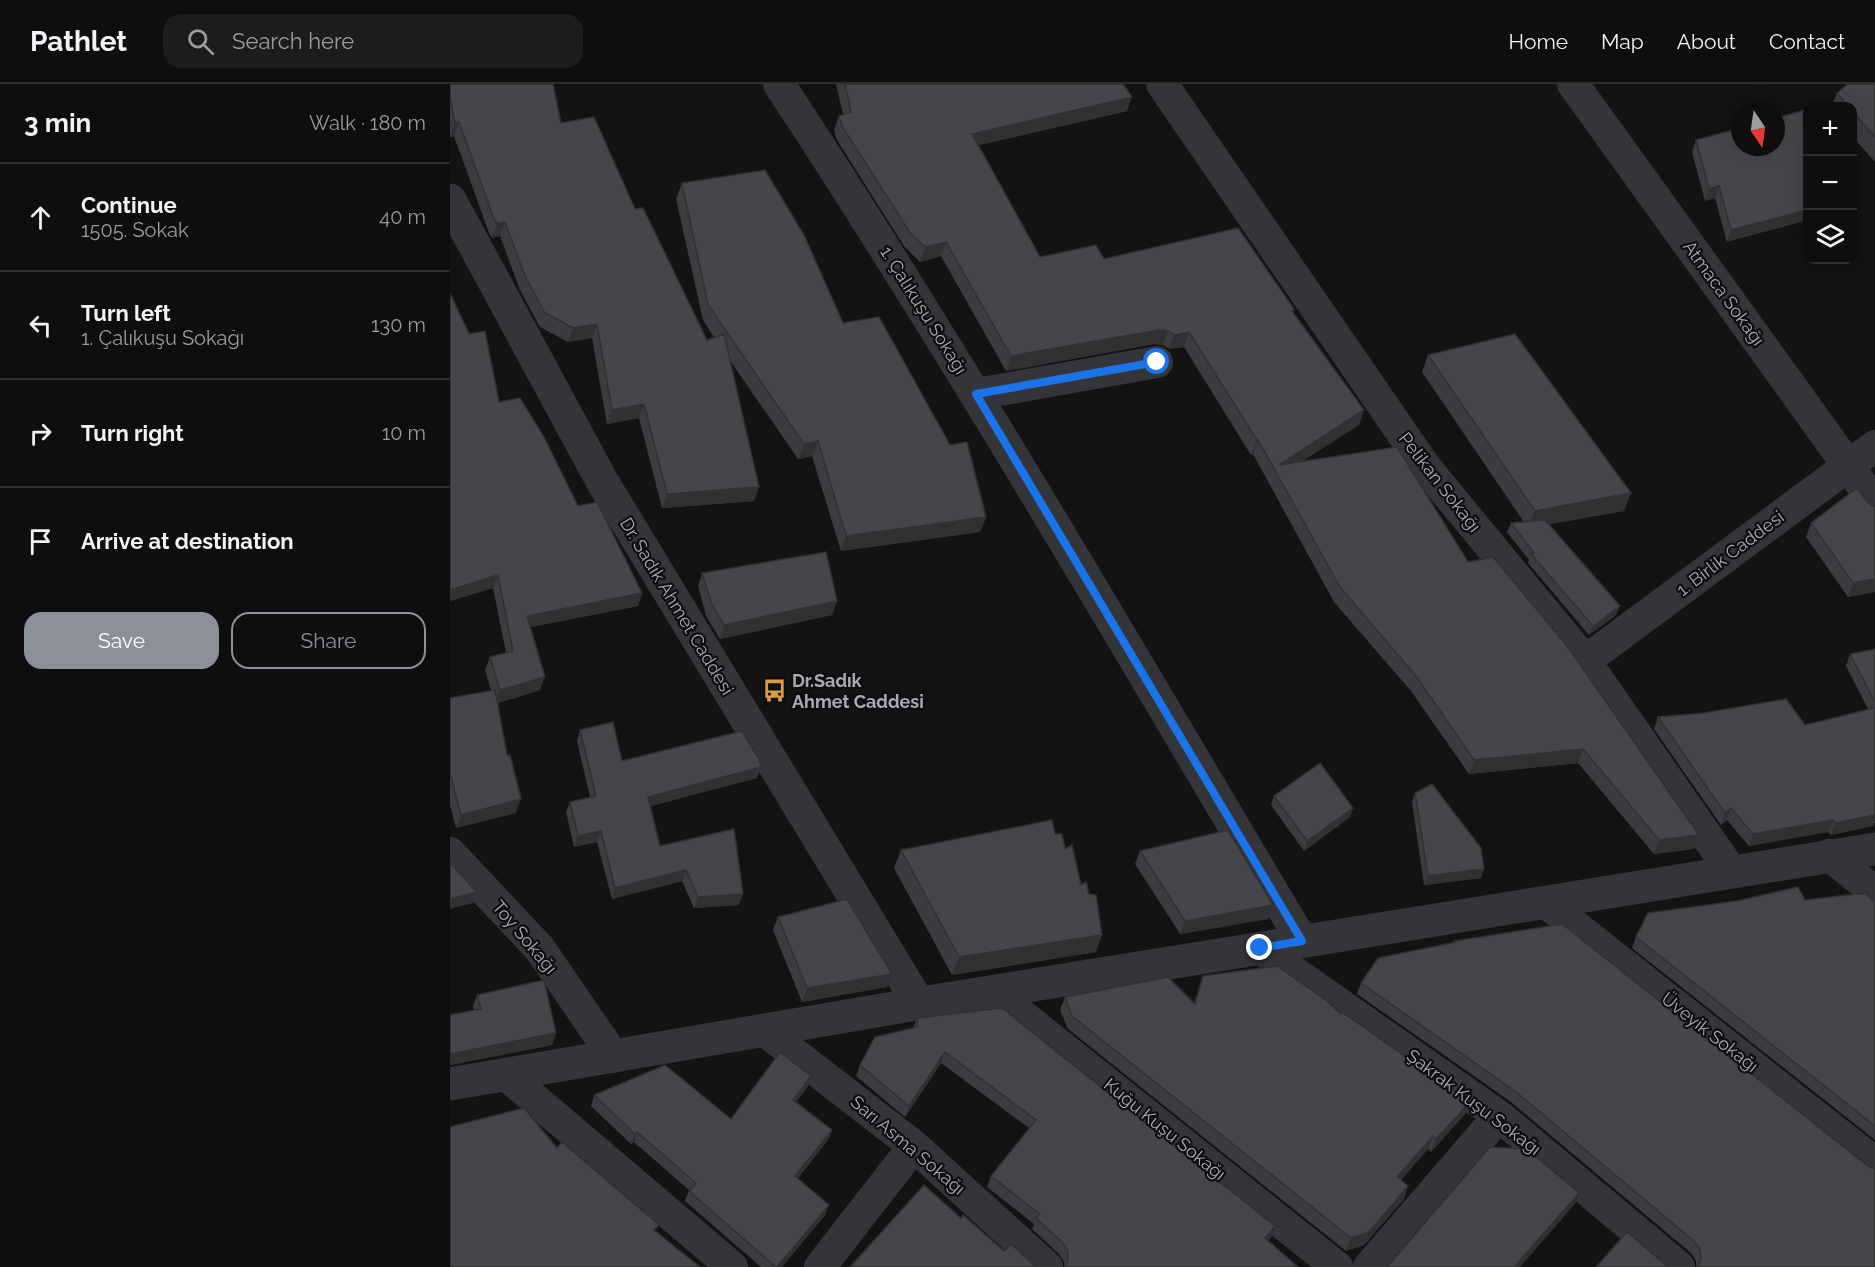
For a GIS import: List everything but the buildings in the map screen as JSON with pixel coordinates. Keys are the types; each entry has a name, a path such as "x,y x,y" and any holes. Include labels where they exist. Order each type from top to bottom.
{"street":[{"name":"1. Çalıkuşu Sokağı","path":"779,84 858,204 976,394 1302,941"},
{"name":"Pelikan Sokağı","path":"1162,84 1426,468 1585,661 1731,871"},
{"name":"Atmaca Sokağı","path":"1573,84 1875,503"},
{"name":"Dr. Sadık Ahmet Caddesi","path":"450,200 602,482 919,1004"},
{"path":"976,394 1157,362"},
{"name":"1. Birlik Caddesi","path":"1585,661 1875,446"},
{"path":"450,1084 919,1004 1875,849"},
{"name":"Toy Sokağı","path":"450,853 540,949 614,1057"},
{"path":"1829,855 1875,892"},
{"name":"Üveyik Sokağı","path":"1545,902 1875,1163"},
{"name":"Şakrak Kuşu Sokağı","path":"1260,948 1499,1116 1679,1267"},
{"name":"Kuğu Kuşu Sokağı","path":"993,992 1337,1267"},
{"name":"Sarı Asma Sokağı","path":"764,1030 914,1146 1047,1267"},
{"path":"505,1074 732,1267"},
{"path":"1369,1267 1499,1116"},
{"path":"820,1267 914,1146"}],"place":[{"name":"Dr.Sadık Ahmet Caddesi","path":"774,690"}],"route":[{"path":"1157,362 976,394 1302,941 1260,948"}]}
